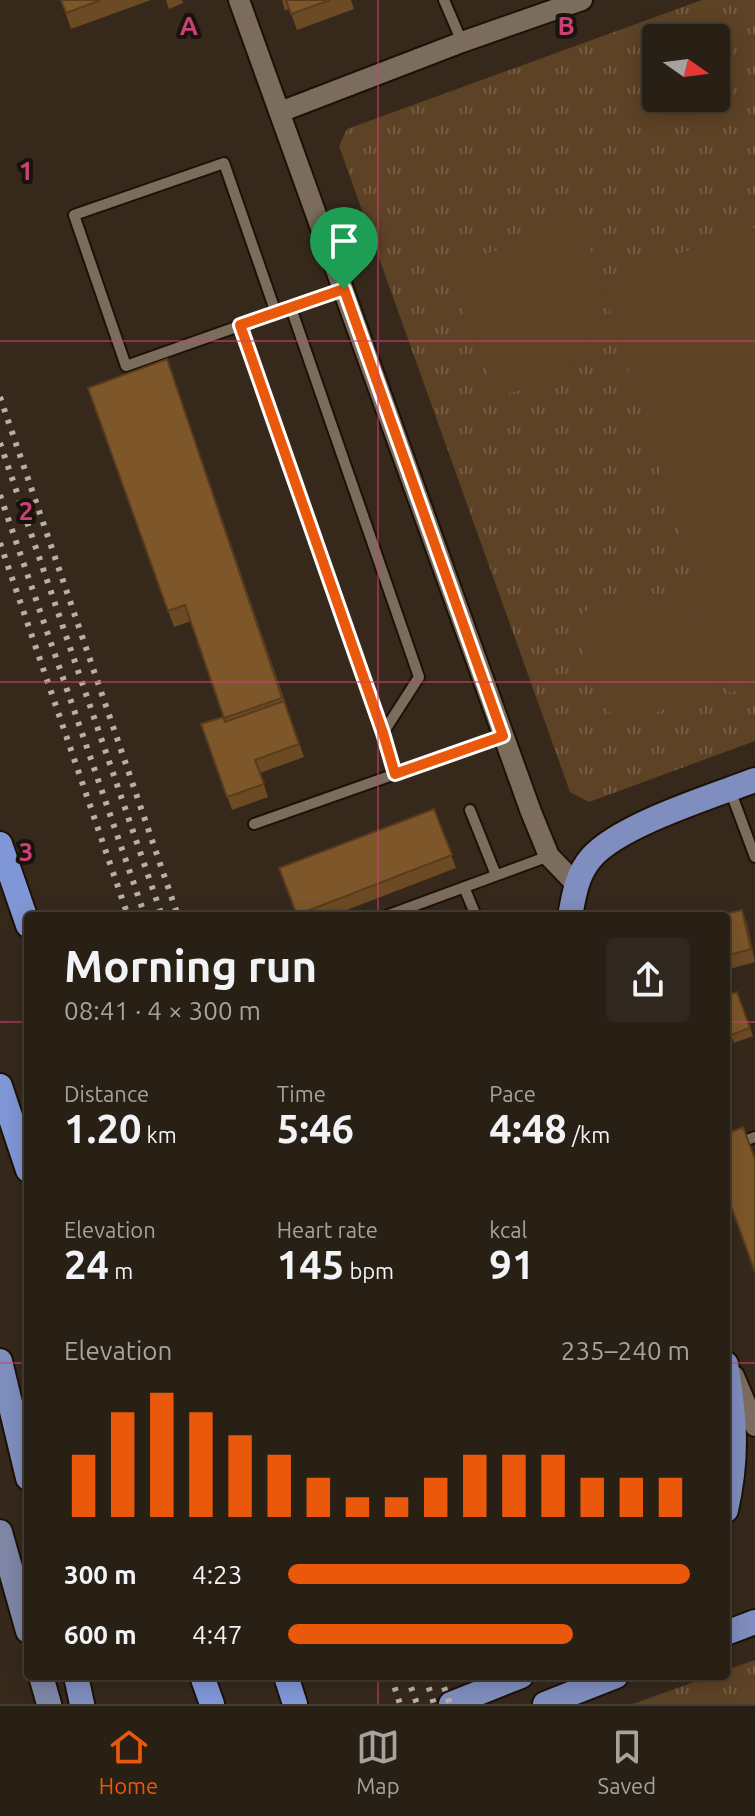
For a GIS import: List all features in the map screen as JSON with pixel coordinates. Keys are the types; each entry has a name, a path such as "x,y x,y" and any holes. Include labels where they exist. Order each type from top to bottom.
{"highway":[{"path":"571,912 576,884 591,858 610,841 652,819 755,780"},
{"path":"0,844 24,913"},
{"path":"0,1086 24,1158"},
{"path":"0,1361 24,1461"},
{"path":"730,1394 736,1439 730,1491"},
{"path":"730,1631 755,1622"},
{"path":"77,1680 82,1704"},
{"path":"203,1680 212,1704"},
{"path":"287,1680 295,1704"},
{"path":"451,1704 511,1680"},
{"path":"545,1704 606,1680"}],"main road":[{"path":"2,1542 24,1617"},
{"path":"42,1680 49,1704"}],"street":[{"path":"239,0 503,736 549,856 576,884"},
{"path":"280,112 572,2"},
{"path":"730,1367 755,1426"}],"lane":[{"path":"444,0 462,42"},
{"path":"276,313 224,163 74,215 126,366 344,289"},
{"path":"291,308 419,677 383,733"},
{"path":"240,325 395,774"},
{"path":"254,824 503,736"},
{"path":"730,790 755,857"},
{"path":"470,810 496,875"},
{"path":"397,912 549,856"},
{"path":"464,887 474,912"},
{"path":"730,1146 755,1137"}],"green space":[{"path":"702,0 755,0 755,741 589,802 570,792 339,146 347,129"},
{"path":"569,221 590,249 600,279 730,237 735,227 755,228 755,685 730,693 727,683 617,729 572,622 607,600 640,593 674,601 708,622 601,283 598,314 591,336 572,363 545,382 496,394 447,270"},
{"path":"755,1660 755,1704 633,1704 700,1680 730,1680 730,1669"}],"building":[{"path":"61,0 101,0 66,13"},
{"path":"286,0 330,0 291,14"},
{"path":"167,359 282,698 224,718 185,605 168,611 88,388"},
{"path":"284,701 299,744 255,760 264,784 227,797 201,724 223,717 225,722"},
{"path":"434,809 452,855 305,912 296,912 279,868"},
{"path":"742,910 751,949 730,955 730,913"},
{"path":"737,992 750,1028 731,1035 730,994"},
{"path":"743,1127 755,1159 755,1272 730,1203 730,1132"}],"railway":[{"path":"0,397 177,912"},
{"path":"0,443 161,912"},
{"path":"0,495 144,912"},
{"path":"0,543 127,912"},
{"path":"392,1680 400,1704"},
{"path":"408,1680 417,1704"},
{"path":"426,1680 434,1704"},
{"path":"441,1680 450,1704"}],"route":[{"path":"344,289 503,736 395,774 240,325 344,289"}]}
